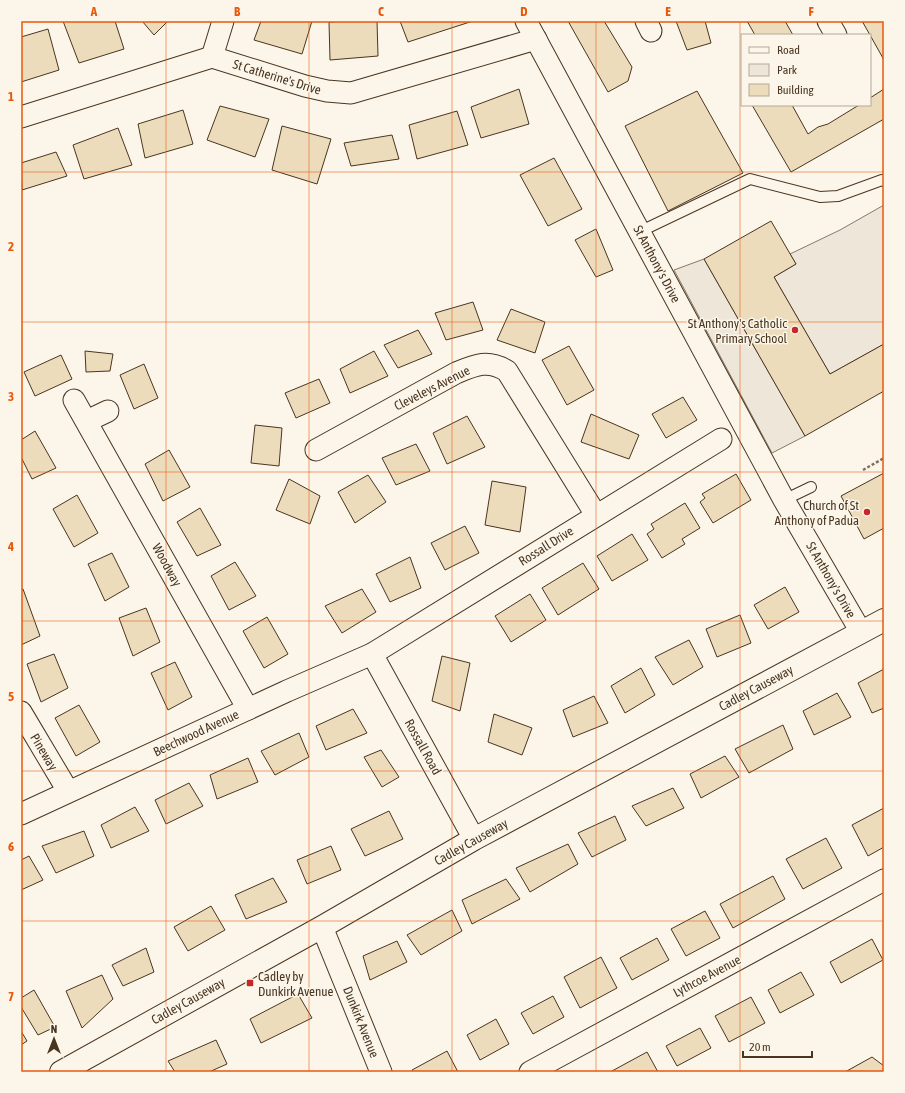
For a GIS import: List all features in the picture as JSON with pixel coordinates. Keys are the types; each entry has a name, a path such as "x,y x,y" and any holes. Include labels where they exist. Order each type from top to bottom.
{"street":[{"path":"21,117 212,57 223,21"},
{"name":"St Anthony's Drive","path":"526,21 784,500 861,632"},
{"path":"828,21 835,34"},
{"name":"St Catherine's Drive","path":"212,57 305,86 327,91 351,93 536,39"},
{"name":"Cleveleys Avenue","path":"316,450 456,373 481,363 499,366 506,371 596,515"},
{"name":"Woodway","path":"74,400 248,709"},
{"path":"86,421 108,411"},
{"name":"Rossall Drive","path":"372,654 721,439"},
{"name":"Cadley Causeway","path":"61,1072 322,927 474,840 884,620"},
{"name":"Beechwood Avenue","path":"21,814 68,791 372,654"},
{"name":"Rossall Road","path":"372,654 474,840"},
{"name":"Pineway","path":"21,712 68,791"},
{"name":"Lythcoe Avenue","path":"530,1072 884,880"},
{"name":"Dunkirk Avenue","path":"322,927 381,1072"}],"lane":[{"path":"639,232 750,179 820,197 838,196 858,188 884,181"},
{"path":"784,500 811,487"}],"path":[{"path":"863,470 884,458"}],"green space":[{"path":"884,205 884,344 830,374 774,277 796,264 790,254 840,230"},
{"path":"704,259 805,436 772,453 674,270"}],"building":[{"path":"63,21 115,21 124,49 79,63"},
{"path":"142,21 168,21 154,35"},
{"path":"261,21 312,21 302,54 254,40"},
{"path":"377,21 378,56 330,60 329,22"},
{"path":"400,21 473,21 408,42"},
{"path":"568,21 604,21 632,67 628,81 608,92"},
{"path":"676,21 705,21 711,43 687,50"},
{"path":"747,21 785,21 792,34 754,34"},
{"path":"862,21 884,21 884,60 871,37 871,34 869,34"},
{"path":"48,29 59,70 21,82 21,37"},
{"path":"519,89 529,124 481,138 471,107"},
{"path":"884,89 884,119 791,172 753,106 793,106 808,134 857,106 871,106 871,97"},
{"path":"697,91 743,173 668,211 625,126"},
{"path":"220,106 269,119 255,157 207,140"},
{"path":"183,110 193,144 145,158 138,124"},
{"path":"457,111 468,145 417,159 409,125"},
{"path":"282,126 331,139 317,184 272,170"},
{"path":"118,128 132,165 84,179 73,145"},
{"path":"392,135 399,159 351,166 344,143"},
{"path":"56,152 67,176 22,190 21,163"},
{"path":"554,158 582,209 548,226 520,175"},
{"path":"771,221 796,264 774,277 830,374 884,344 884,391 805,436 704,259"},
{"path":"596,229 613,270 596,277 575,240"},
{"path":"473,302 483,330 446,340 435,313"},
{"path":"511,309 545,322 535,353 497,340"},
{"path":"418,330 432,354 398,368 384,345"},
{"path":"569,346 594,390 567,405 542,360"},
{"path":"85,351 113,354 110,371 86,372"},
{"path":"374,351 388,376 350,393 340,369"},
{"path":"61,355 72,379 35,396 24,372"},
{"path":"144,364 158,398 134,409 120,375"},
{"path":"319,379 330,403 296,418 285,393"},
{"path":"683,397 697,420 666,438 652,414"},
{"path":"591,414 639,435 629,459 581,442"},
{"path":"467,416 485,447 447,464 433,433"},
{"path":"255,425 282,428 279,466 251,463"},
{"path":"35,431 56,468 32,479 21,457 21,440"},
{"path":"416,444 430,471 396,485 382,458"},
{"path":"169,450 190,487 163,501 145,464"},
{"name":"Church of St Anthony of Padua","path":"884,473 884,528 864,539 841,496"},
{"path":"736,474 751,500 713,523 700,502 705,498 702,494"},
{"path":"368,475 386,502 355,523 338,492"},
{"path":"289,479 320,496 310,524 276,510"},
{"path":"492,481 526,487 520,532 485,525"},
{"path":"77,495 98,533 74,547 53,509"},
{"path":"685,503 700,528 682,539 685,544 662,558 647,534 654,529 651,524"},
{"path":"200,508 221,545 197,556 177,522"},
{"path":"465,526 479,553 445,570 431,543"},
{"path":"632,534 648,560 612,581 597,556"},
{"path":"112,553 129,587 105,601 88,564"},
{"path":"410,557 421,588 390,602 376,574"},
{"path":"235,562 256,596 229,610 211,576"},
{"path":"583,563 599,589 558,615 542,588"},
{"path":"785,587 799,612 768,629 754,605"},
{"path":"21,589 23,589 40,636 21,645"},
{"path":"362,589 376,612 342,633 325,606"},
{"path":"530,594 546,620 511,642 495,616"},
{"path":"146,608 160,642 133,656 119,618"},
{"path":"740,615 751,643 717,657 706,629"},
{"path":"267,617 288,654 264,668 243,631"},
{"path":"689,640 703,667 673,685 655,657"},
{"path":"54,654 68,688 41,702 27,664"},
{"path":"442,656 470,663 460,711 432,701"},
{"path":"175,662 192,697 168,710 151,673"},
{"path":"641,668 655,695 625,713 611,686"},
{"path":"884,669 884,708 872,713 858,683"},
{"path":"837,693 851,717 814,735 803,711"},
{"path":"594,696 608,723 573,737 563,710"},
{"path":"79,705 100,742 76,756 55,718"},
{"path":"353,709 367,733 326,750 316,726"},
{"path":"494,714 532,728 522,755 488,742"},
{"path":"783,725 793,749 749,773 735,749"},
{"path":"299,733 309,757 275,775 261,751"},
{"path":"381,750 399,777 382,787 364,757"},
{"path":"725,756 739,777 701,798 690,774"},
{"path":"248,758 258,782 217,799 210,775"},
{"path":"189,783 203,806 166,824 155,800"},
{"path":"673,788 684,808 646,826 632,806"},
{"path":"135,807 149,831 111,848 101,825"},
{"path":"884,808 884,847 868,856 852,825"},
{"path":"389,811 403,839 365,856 351,829"},
{"path":"615,816 626,840 592,857 578,833"},
{"path":"84,831 94,856 56,873 42,846"},
{"path":"826,838 842,868 803,889 786,859"},
{"path":"568,844 578,864 530,892 516,868"},
{"path":"331,846 341,870 307,884 297,860"},
{"path":"29,856 43,880 21,890 21,860"},
{"path":"773,876 785,899 733,928 720,904"},
{"path":"273,878 287,902 246,919 235,895"},
{"path":"506,879 520,899 472,924 462,900"},
{"path":"211,906 225,930 188,951 174,927"},
{"path":"452,910 462,931 421,955 407,935"},
{"path":"705,911 720,938 686,956 671,929"},
{"path":"657,938 669,960 632,980 620,958"},
{"path":"872,939 883,960 841,983 830,962"},
{"path":"397,941 407,962 370,980 363,956"},
{"path":"146,948 154,972 123,986 112,965"},
{"path":"601,957 617,988 580,1008 564,977"},
{"path":"801,972 814,995 780,1013 768,990"},
{"path":"102,975 113,999 82,1028 66,991"},
{"path":"34,990 55,1027 38,1035 21,1007 21,998"},
{"path":"298,994 312,1018 261,1043 250,1019"},
{"path":"553,996 564,1017 533,1034 521,1013"},
{"path":"751,997 765,1023 729,1042 715,1016"},
{"path":"496,1019 509,1044 480,1060 467,1035"},
{"path":"700,1028 711,1048 677,1066 666,1046"},
{"path":"21,1031 27,1041 21,1045"},
{"path":"216,1040 227,1064 209,1072 175,1072 168,1061"},
{"path":"447,1051 458,1072 413,1072 412,1070"},
{"path":"647,1052 658,1072 612,1071"},
{"path":"872,1057 884,1066 884,1072 845,1072"}],"place":[{"name":"St Anthony's Catholic Primary School","path":"795,330"},
{"name":"Church of St Anthony of Padua","path":"867,512"},
{"name":"Cadley by Dunkirk Avenue","path":"250,983"}]}
